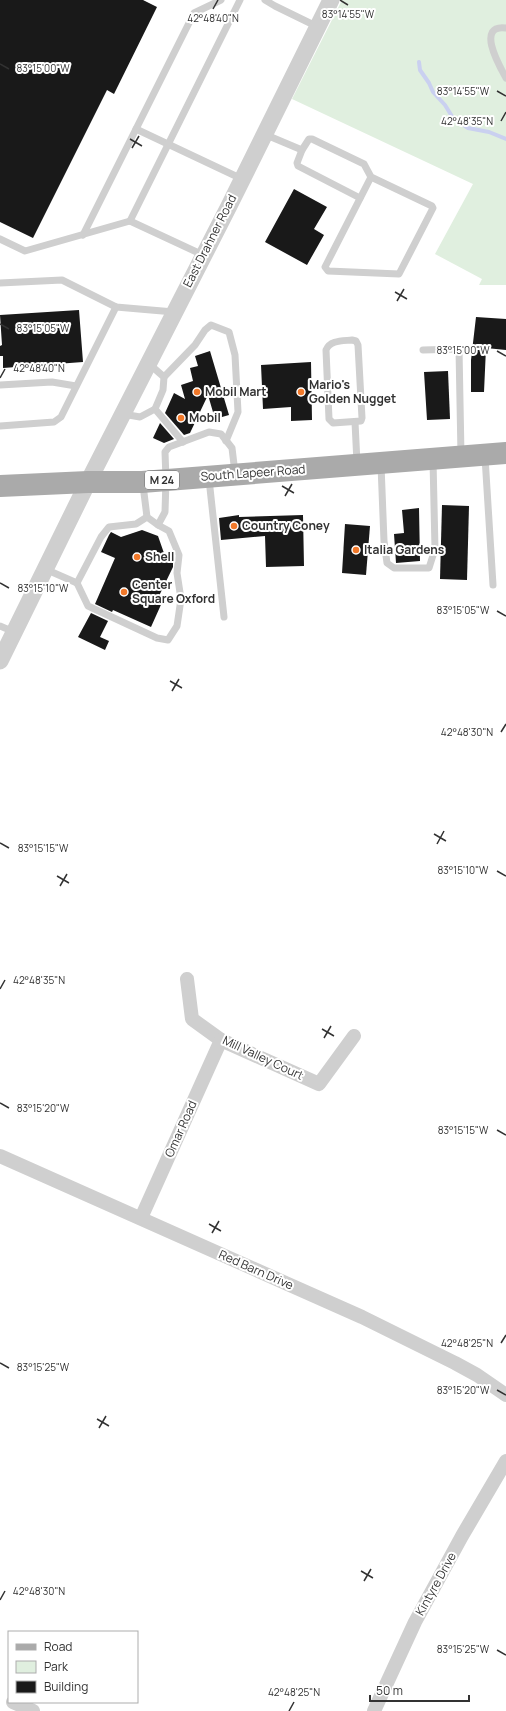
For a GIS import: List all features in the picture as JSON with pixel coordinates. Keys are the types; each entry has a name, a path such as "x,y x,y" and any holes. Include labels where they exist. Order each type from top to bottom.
{"main road":[{"name":"South Lapeer Road","path":"0,486 88,482 142,482 506,453"}],"street":[{"name":"East Drahner Road","path":"0,661 7,629 45,569 331,0"},
{"name":"Mill Valley Court","path":"187,978 192,1019 221,1040 319,1084 354,1036"},
{"name":"Omar Road","path":"141,1218 221,1040"},
{"name":"Red Barn Drive","path":"0,1156 362,1317 455,1363 506,1395"},
{"name":"Kintyre Drive","path":"374,1711 415,1622 462,1536 506,1461"},
{"path":"14,1703 33,1711"}],"lane":[{"path":"83,235 194,14 221,0"},
{"path":"130,221 240,0"},
{"path":"265,0 318,27"},
{"path":"506,28 500,28 494,32 490,39 494,56 506,78"},
{"path":"136,129 242,179"},
{"path":"264,134 302,150"},
{"path":"360,198 298,166 297,163 302,150 309,139 312,139 364,164 371,177 432,206 433,208 399,274 328,271 325,267 371,177"},
{"path":"0,239 25,251 130,221 203,255"},
{"path":"0,283 62,280 116,307 174,312"},
{"path":"0,426 54,422 61,417 116,307"},
{"path":"122,414 140,417 155,409 164,390 164,377 195,345 205,330 211,325 229,332 235,355 238,412 226,440"},
{"path":"352,340 356,341 358,345 362,418 361,421 355,422 333,423 330,421 326,350 328,346 335,342 352,340"},
{"path":"423,350 459,349 461,457"},
{"path":"148,363 164,377"},
{"path":"0,385 52,382 76,386"},
{"path":"155,409 183,442"},
{"path":"355,422 357,465"},
{"path":"158,525 165,512 165,452 169,447 209,432 221,434 232,448 235,475"},
{"path":"484,455 493,585"},
{"path":"381,463 384,541 387,563 394,568 429,568 435,548 433,460"},
{"path":"208,477 224,617"},
{"path":"45,569 77,583 88,606 158,638 168,640 177,626 181,599 177,573 179,555 169,531 147,517 142,482"},
{"path":"77,583 101,537 109,527 136,524 147,517"}],"green space":[{"path":"342,0 506,0 506,285 479,285 482,279 435,254 473,184 292,99"}],"building":[{"path":"0,0 143,0 157,7 114,94 107,90 33,238 0,222"},
{"path":"294,189 327,207 314,229 324,235 307,265 265,242"},
{"path":"79,310 83,362 3,368 3,356 0,356 0,346 2,345 0,315"},
{"path":"476,317 506,319 506,350 486,348 484,392 471,392 471,360"},
{"path":"210,351 229,415 215,419 208,395 190,433 184,435 165,413 174,393 185,399 181,385 193,381 190,368 198,366 195,356"},
{"path":"311,362 312,420 291,421 291,407 263,409 261,365"},
{"path":"448,371 450,419 427,420 424,372"},
{"path":"160,423 174,439 164,443 153,438"},
{"path":"442,505 469,506 467,580 440,579"},
{"path":"419,508 420,561 396,563 394,534 404,533 402,510"},
{"path":"239,515 239,517 303,515 304,566 266,567 265,536 221,540 219,518"},
{"name":"Italia Gardens","path":"345,524 370,526 366,575 342,573"},
{"path":"142,530 158,536 165,556 173,560 173,567 159,596 164,598 151,627 113,610 112,612 95,604 115,558 101,552 109,535 111,532 121,537"},
{"path":"91,613 108,621 100,637 109,641 105,650 78,637"}],"waterway":[{"path":"419,62 420,70 433,92 445,105 453,118 468,128 489,132 506,139"}],"place":[{"name":"Mobil Mart","path":"197,392"},
{"name":"Mario's Golden Nugget","path":"301,392"},
{"name":"Mobil","path":"181,418"},
{"name":"Country Coney","path":"234,526"},
{"name":"Italia Gardens","path":"356,550"},
{"name":"Shell","path":"137,557"},
{"name":"Center Square Oxford","path":"124,592"}]}
